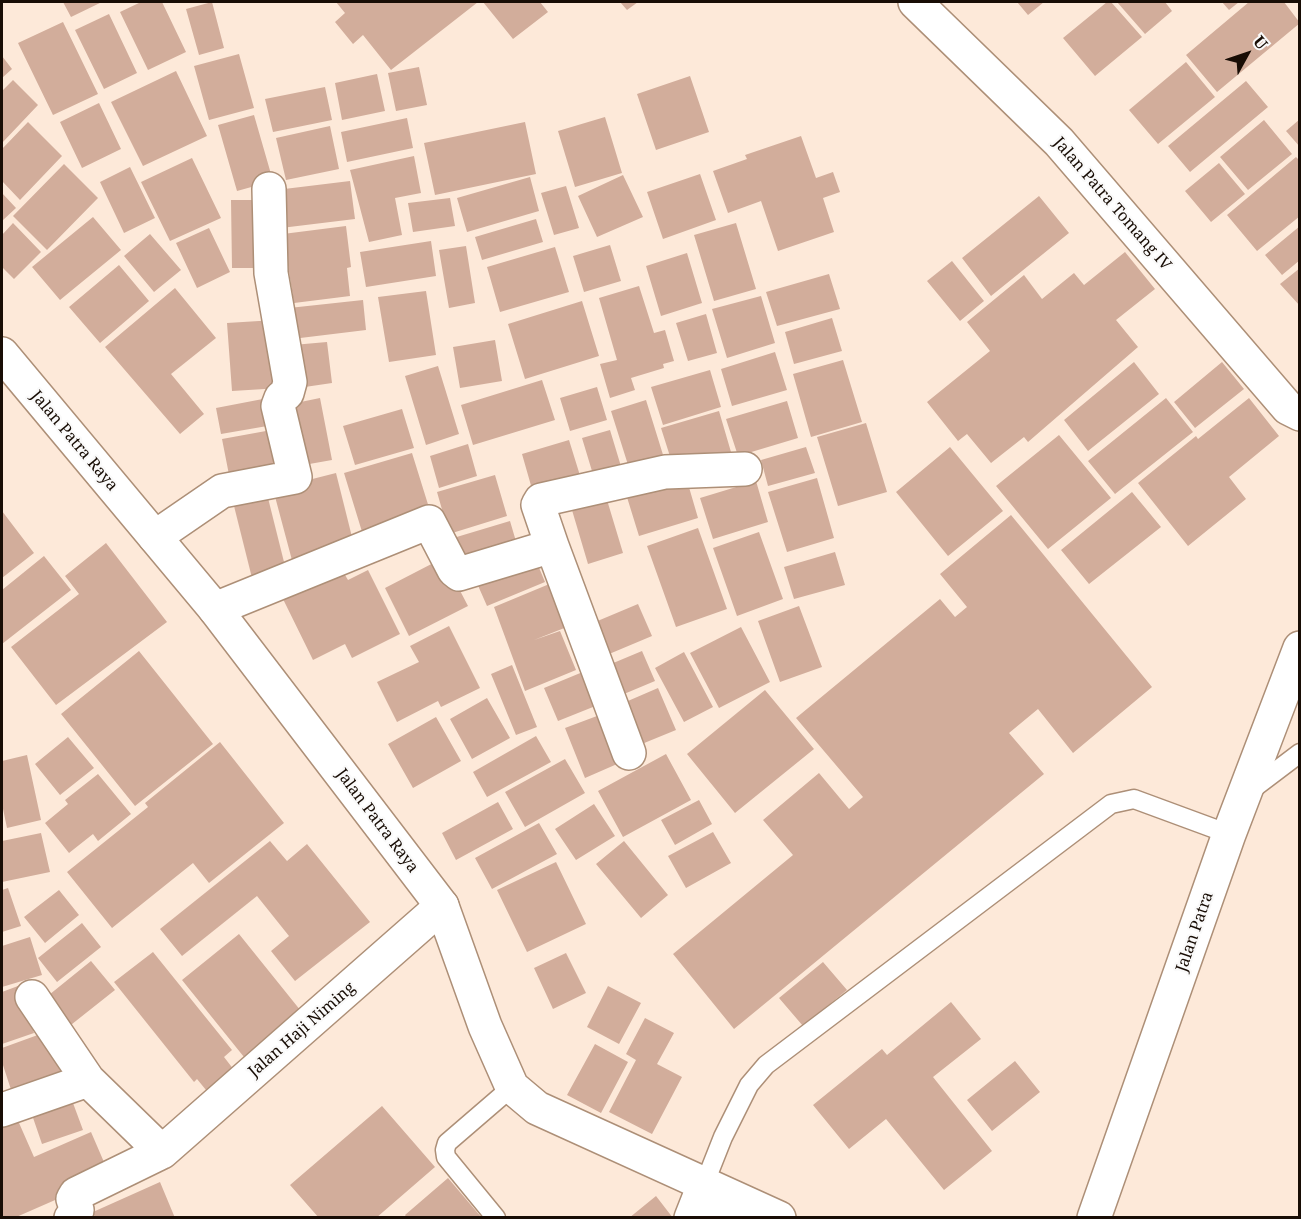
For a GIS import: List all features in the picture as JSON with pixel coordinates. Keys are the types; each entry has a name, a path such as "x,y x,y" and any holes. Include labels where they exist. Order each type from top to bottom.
{"street":[{"name":"Jalan Patra Tomang IV","path":"915,2 1059,142 1288,408 1299,414"},
{"path":"154,537 222,491 295,477 278,406 290,382 271,273 269,189"},
{"name":"Jalan Patra Raya","path":"2,354 215,609 435,912 512,1087 537,1108 716,1199 778,1218"},
{"path":"629,753 538,505 541,500 665,472 745,469"},
{"path":"215,609 429,522 454,570 459,574 552,546"},
{"name":"Jalan Patra","path":"1094,1218 1229,834 1299,648"},
{"name":"Jalan Haji Niming","path":"71,1218 77,1210 73,1199 76,1194 162,1152 435,912"},
{"path":"32,997 88,1080 162,1152"},
{"path":"2,1110 88,1080"},
{"path":"691,1218 716,1199"}],"lane":[{"path":"1244,795 1299,753"},
{"path":"716,1199 723,1137 749,1085 766,1065 1111,804 1134,799 1229,834"},
{"path":"496,1218 446,1157 445,1150 447,1143 512,1087"}],"building":[{"path":"63,2 102,2 71,17"},
{"path":"141,2 162,2 186,52 148,70 120,12"},
{"path":"212,2 224,48 199,55 186,9"},
{"path":"336,2 478,2 391,70 363,35 353,44 335,22 345,13"},
{"path":"483,2 540,2 548,12 513,39"},
{"path":"620,2 638,2 627,10"},
{"path":"1017,2 1044,2 1028,15"},
{"path":"1107,2 1111,2 1142,37 1095,76 1063,38"},
{"path":"1117,2 1165,2 1172,11 1145,34"},
{"path":"1222,2 1239,2 1229,10"},
{"path":"1249,2 1284,2 1300,23 1217,92 1186,55"},
{"path":"109,14 137,73 104,89 75,30"},
{"path":"63,22 98,94 53,115 18,43"},
{"path":"239,54 254,108 209,120 194,66"},
{"path":"2,56 12,69 2,78"},
{"path":"1186,62 1215,97 1158,144 1129,110"},
{"path":"419,67 427,105 396,111 388,73"},
{"path":"176,71 207,136 143,166 111,102"},
{"path":"377,74 385,111 342,120 335,83"},
{"path":"690,76 709,132 656,150 637,94"},
{"path":"13,80 38,105 2,143 2,91"},
{"path":"1246,81 1268,107 1190,172 1168,146"},
{"path":"325,87 332,120 273,132 265,99"},
{"path":"99,103 121,149 82,168 60,122"},
{"path":"254,115 273,181 237,191 218,125"},
{"path":"605,117 622,173 575,187 558,131"},
{"path":"407,118 413,148 347,162 341,132"},
{"path":"1300,119 1300,147 1286,131"},
{"path":"1264,120 1292,154 1248,190 1220,157"},
{"path":"28,122 62,156 20,200 2,181 2,149"},
{"path":"525,122 536,174 435,195 424,143"},
{"path":"330,126 339,169 286,180 276,138"},
{"path":"801,136 816,178 833,172 840,192 823,198 834,232 778,251 761,201 728,213 713,171 747,159 745,155"},
{"path":"414,156 421,193 395,198 402,235 369,242 350,170"},
{"path":"1296,157 1300,161 1300,216 1257,251 1227,215"},
{"path":"192,158 221,218 170,241 141,182"},
{"path":"1219,163 1245,194 1211,222 1185,191"},
{"path":"64,164 98,198 47,250 13,216"},
{"path":"130,167 155,218 124,233 100,182"},
{"path":"700,174 716,220 663,239 647,192"},
{"path":"623,175 643,217 597,237 578,196"},
{"path":"530,177 539,211 467,232 457,198"},
{"path":"350,181 355,219 281,228 276,190"},
{"path":"566,186 579,228 554,235 541,193"},
{"path":"2,193 16,208 2,221"},
{"path":"1039,196 1069,233 991,296 962,258"},
{"path":"450,198 455,226 413,232 408,203"},
{"path":"231,200 264,200 265,268 232,268"},
{"path":"93,217 121,250 60,300 32,267"},
{"path":"536,219 543,242 482,260 475,237"},
{"path":"13,223 41,252 14,279 2,267 2,235"},
{"path":"736,223 756,289 714,301 694,235"},
{"path":"346,226 351,267 347,268 350,296 294,303 283,234"},
{"path":"1300,226 1300,260 1282,275 1265,255"},
{"path":"209,228 230,272 197,288 176,243"},
{"path":"150,234 181,270 154,292 124,256"},
{"path":"431,241 436,276 366,287 360,252"},
{"path":"610,245 621,281 584,292 573,256"},
{"path":"466,246 475,303 449,308 439,250"},
{"path":"555,247 569,292 500,312 487,267"},
{"path":"1125,252 1155,289 1116,320 1138,347 1028,442 1024,437 991,463 967,434 958,441 927,402 990,351 967,322 1024,275 1042,299 1074,273 1084,285"},
{"path":"687,253 702,303 661,316 646,266"},
{"path":"952,261 984,301 960,321 927,281"},
{"path":"119,265 149,301 100,343 69,307"},
{"path":"1300,268 1300,306 1280,284"},
{"path":"829,274 840,309 777,326 766,292"},
{"path":"639,286 654,333 665,330 674,361 663,364 664,368 631,378 635,390 610,398 600,364 617,360 599,298"},
{"path":"175,288 216,338 171,374 204,414 180,434 105,347"},
{"path":"426,291 436,355 389,362 378,297"},
{"path":"761,296 775,343 727,358 712,309"},
{"path":"363,300 366,330 292,339 289,308"},
{"path":"582,301 599,356 525,379 508,324"},
{"path":"706,314 717,353 688,361 676,323"},
{"path":"832,318 842,351 794,364 785,332"},
{"path":"275,320 281,388 232,391 227,323"},
{"path":"495,340 502,381 460,388 453,347"},
{"path":"327,342 332,383 298,388 293,345"},
{"path":"775,352 787,390 732,406 721,369"},
{"path":"843,360 862,422 811,437 793,374"},
{"path":"1134,362 1159,394 1088,451 1064,420"},
{"path":"1222,362 1244,389 1195,428 1174,402"},
{"path":"438,366 459,434 426,445 405,376"},
{"path":"710,370 721,407 663,425 651,387"},
{"path":"542,380 555,420 473,445 461,405"},
{"path":"597,387 607,420 570,431 560,398"},
{"path":"268,398 273,425 221,434 216,408"},
{"path":"320,398 332,460 298,466 286,405"},
{"path":"1166,398 1193,432 1115,494 1088,461"},
{"path":"1249,398 1279,436 1229,477 1246,499 1188,546 1138,483 1196,436 1198,439"},
{"path":"646,400 664,458 629,468 611,411"},
{"path":"787,401 798,438 738,456 726,419"},
{"path":"402,409 414,448 355,465 343,426"},
{"path":"719,411 731,452 674,469 661,428"},
{"path":"866,423 887,492 838,506 817,437"},
{"path":"277,429 287,475 231,485 222,439"},
{"path":"610,430 623,473 595,481 582,438"},
{"path":"1059,435 1111,498 1048,549 996,486"},
{"path":"569,440 582,482 534,496 522,454"},
{"path":"468,444 477,476 439,488 430,456"},
{"path":"806,447 815,473 768,486 761,460"},
{"path":"950,447 1003,511 948,556 896,492"},
{"path":"412,453 431,514 363,535 344,473"},
{"path":"336,473 355,549 293,564 273,489"},
{"path":"495,475 507,516 449,534 437,492"},
{"path":"686,477 698,518 639,536 626,494"},
{"path":"817,478 834,538 787,552 768,492"},
{"path":"756,481 768,522 713,539 700,498"},
{"path":"265,486 287,574 253,582 231,494"},
{"path":"604,490 623,553 588,564 569,500"},
{"path":"1132,492 1161,527 1089,584 1061,550"},
{"path":"2,511 34,553 2,578"},
{"path":"1011,515 1152,687 1073,753 1038,709 1009,733 1044,774 734,1029 673,954 793,855 763,820 819,773 849,809 863,797 796,718 940,599 955,617 967,607 940,574"},
{"path":"510,521 520,555 460,572 450,539"},
{"path":"698,528 727,609 676,627 647,546"},
{"path":"759,532 783,599 737,616 713,548"},
{"path":"106,543 167,622 56,705 11,647 79,594 65,576"},
{"path":"835,552 845,585 794,599 784,567"},
{"path":"44,556 71,590 2,644 2,590"},
{"path":"443,558 468,606 409,636 385,588"},
{"path":"535,558 545,582 487,606 476,581"},
{"path":"342,570 348,580 368,570 400,634 352,658 345,644 313,660 283,599"},
{"path":"559,580 577,623 534,640 560,631 576,670 525,691 494,607"},
{"path":"638,604 652,636 602,657 588,625"},
{"path":"799,606 822,667 780,682 758,621"},
{"path":"449,626 480,688 441,707 438,701 397,722 377,682 419,662 410,646"},
{"path":"741,627 770,682 719,708 690,653"},
{"path":"139,651 213,744 135,806 61,714"},
{"path":"642,651 655,681 612,699 599,669"},
{"path":"684,652 713,707 684,722 655,668"},
{"path":"512,665 537,727 516,735 491,674"},
{"path":"590,669 603,703 558,721 544,688"},
{"path":"658,688 676,730 632,748 614,707"},
{"path":"765,690 814,749 735,813 687,754"},
{"path":"487,698 510,738 472,759 450,719"},
{"path":"605,713 624,761 585,778 565,728"},
{"path":"436,717 461,761 413,788 388,744"},
{"path":"536,736 551,762 487,797 473,772"},
{"path":"68,737 94,768 60,795 35,764"},
{"path":"220,742 284,823 209,883 193,863 112,928 67,872 148,807 145,803"},
{"path":"666,754 691,800 623,837 598,791"},
{"path":"27,755 41,820 7,828 2,804 2,761"},
{"path":"565,759 585,793 525,827 505,792"},
{"path":"98,774 131,814 98,841 93,834 69,853 45,823 68,804 65,800"},
{"path":"699,800 712,824 675,845 661,820"},
{"path":"498,802 513,829 456,860 442,833"},
{"path":"594,804 615,836 576,860 555,829"},
{"path":"539,823 557,854 492,889 475,858"},
{"path":"713,832 731,863 686,888 668,856"},
{"path":"41,833 50,872 2,882 2,841"},
{"path":"270,841 287,861 307,844 370,922 295,981 271,951 289,936 257,896 182,956 160,929"},
{"path":"624,841 668,895 641,918 596,864"},
{"path":"556,862 586,924 527,952 497,890"},
{"path":"8,888 21,926 2,932 2,890"},
{"path":"59,890 79,915 45,943 24,917"},
{"path":"82,923 101,947 57,982 38,958"},
{"path":"239,934 309,1021 252,1067 182,980"},
{"path":"30,937 42,975 2,987 2,946"},
{"path":"153,952 232,1050 224,1057 241,1079 215,1101 197,1079 194,1082 114,982"},
{"path":"566,953 586,993 553,1009 534,968"},
{"path":"91,961 115,990 62,1032 39,1003"},
{"path":"823,962 847,990 803,1026 779,998"},
{"path":"18,986 34,1033 2,1044 2,992"},
{"path":"608,986 641,1003 619,1044 587,1027"},
{"path":"951,1002 981,1039 933,1077 992,1151 944,1190 886,1119 849,1149 813,1105 882,1049 887,1055"},
{"path":"645,1018 674,1033 657,1064 682,1077 652,1134 609,1112 636,1060 626,1054"},
{"path":"46,1032 65,1084 15,1102 2,1062 2,1048"},
{"path":"595,1044 628,1062 601,1113 567,1095"},
{"path":"1015,1061 1040,1092 992,1131 967,1100"},
{"path":"70,1095 83,1130 42,1144 30,1109"},
{"path":"382,1106 435,1167 376,1218 319,1218 290,1185"},
{"path":"12,1107 34,1157 91,1132 110,1176 14,1218 2,1218 2,1111"},
{"path":"448,1178 482,1218 407,1218 405,1215"},
{"path":"160,1182 175,1218 95,1218 93,1212"},
{"path":"656,1196 673,1218 629,1218"}]}
